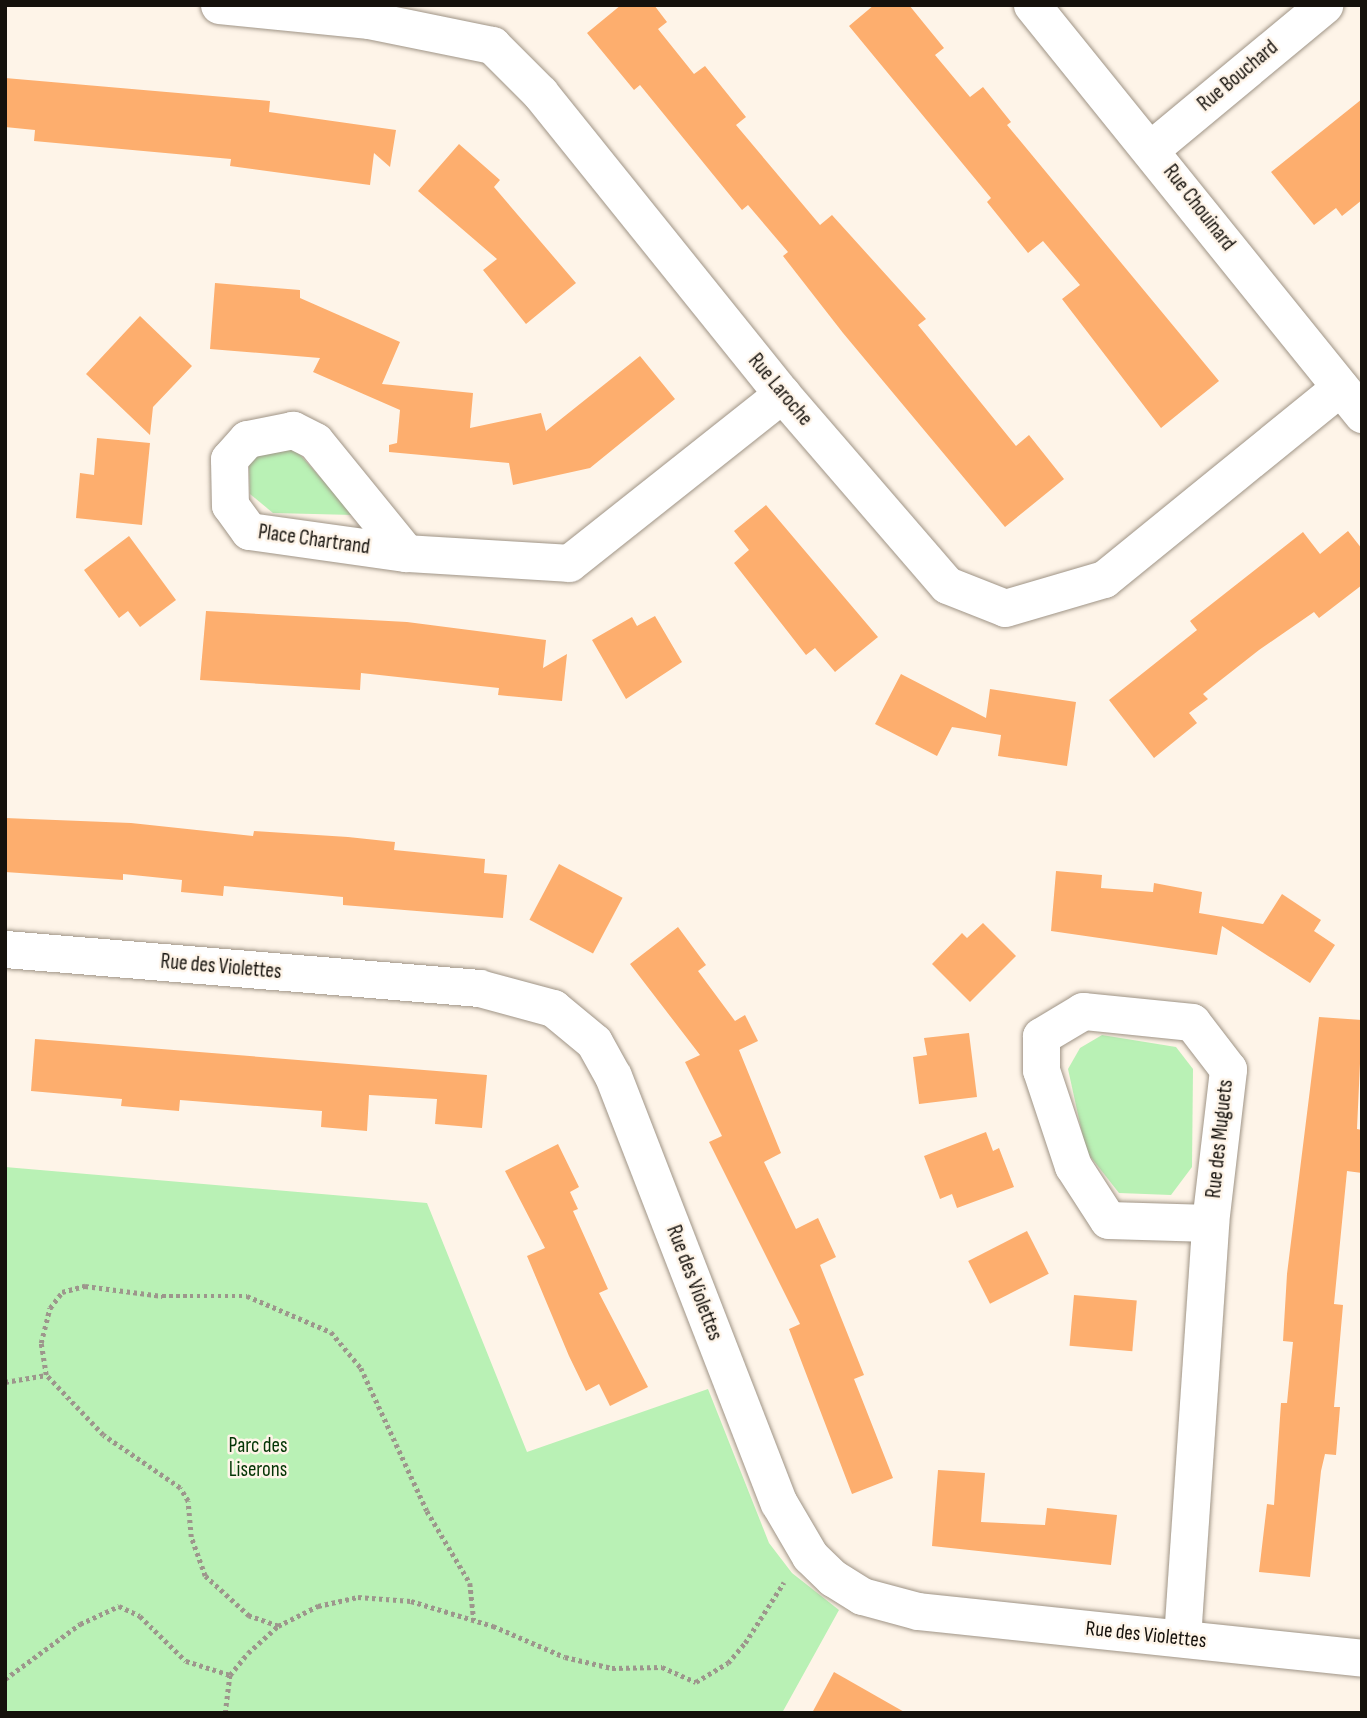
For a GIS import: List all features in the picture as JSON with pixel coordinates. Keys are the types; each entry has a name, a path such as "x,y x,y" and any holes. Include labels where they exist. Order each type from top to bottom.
{"street":[{"name":"Rue Laroche","path":"219,5 369,20 492,45 540,93 782,394 947,585 1005,608 1104,579 1351,400"},
{"name":"Rue Chouinard","path":"1032,5 1152,148 1351,400"},
{"name":"Rue Bouchard","path":"1152,148 1324,5"},
{"name":"Place Chartrand","path":"406,553 315,441 293,430 247,439 229,459 230,505 249,531 406,553 569,563 782,394"},
{"name":"Rue des Violettes","path":"5,949 479,988 553,1008 594,1042 613,1076 779,1503 810,1556 862,1596 900,1608 1362,1658"},
{"name":"Rue des Muguets","path":"1182,1638 1210,1223 1228,1069 1192,1022 1083,1011 1041,1036 1041,1070 1073,1166 1108,1220 1210,1223"}],"path":[{"path":"278,1626 249,1616 205,1576 191,1537 188,1500 180,1488 103,1435 46,1376 41,1343 50,1308 73,1287 162,1296 247,1296 331,1332 361,1368 427,1511 470,1583 474,1620"},
{"path":"5,1382 46,1376"},
{"path":"225,1713 230,1675 278,1626 318,1606 358,1597 411,1601 474,1620 565,1657 612,1668 662,1667 696,1682 728,1663 745,1643 792,1573"},
{"path":"5,1679 110,1606 140,1616 193,1665 230,1675"}],"green space":[{"path":"293,447 354,515 273,513 250,494 249,461 266,450"},
{"path":"1102,1035 1176,1047 1193,1069 1192,1167 1171,1195 1119,1193 1086,1151 1068,1069 1080,1048"},
{"name":"Parc des Liserons","path":"5,1167 427,1203 527,1452 708,1389 769,1543 792,1573 839,1610 782,1713 5,1713"}],"building":[{"path":"621,5 654,5 667,22 658,29 694,74 705,66 746,117 736,125 820,225 832,215 926,319 918,325 1016,446 1029,435 1064,479 1005,527 843,333 783,256 788,252 748,205 742,210 640,85 634,90 587,33"},
{"path":"874,5 909,5 944,48 935,55 970,97 983,87 1011,122 1007,125 1219,381 1161,428 1062,299 1080,285 1043,241 1028,253 987,202 991,198 849,26"},
{"path":"5,78 270,101 269,112 396,130 390,167 374,153 370,185 230,166 231,159 34,141 35,130 5,127"},
{"path":"1362,99 1362,200 1342,216 1336,208 1314,225 1271,172"},
{"path":"459,144 500,180 494,187 576,283 526,324 483,270 497,259 418,191"},
{"path":"215,283 300,290 300,298 400,342 382,384 473,393 470,428 541,413 546,431 640,356 675,399 590,468 513,485 509,463 389,452 389,445 397,443 400,410 313,372 320,358 210,349"},
{"path":"140,316 192,366 153,407 150,435 86,374"},
{"path":"97,438 150,443 142,525 76,518 80,473 94,475"},
{"path":"766,505 878,637 835,672 815,648 806,655 734,563 749,550 734,531"},
{"path":"1348,531 1362,549 1362,585 1319,618 1314,612 1259,650 1203,694 1208,699 1189,713 1197,723 1154,758 1109,700 1197,630 1190,621 1303,532 1320,554"},
{"path":"129,536 176,600 140,627 128,611 119,618 84,570"},
{"path":"206,611 407,622 546,640 543,668 567,654 562,701 498,695 499,688 361,673 360,690 200,680"},
{"path":"655,616 682,662 626,699 592,640 632,617 637,626"},
{"path":"901,674 986,718 990,689 1076,702 1067,766 998,756 1001,735 952,727 937,756 875,724"},
{"path":"5,818 131,823 253,836 254,831 348,837 395,842 394,850 485,859 484,873 507,875 503,918 343,905 343,897 224,886 223,896 181,892 182,880 123,874 123,880 5,872"},
{"path":"559,864 623,898 593,953 529,920"},
{"path":"1056,871 1102,875 1101,888 1153,892 1154,883 1202,892 1199,913 1263,924 1282,894 1321,920 1314,931 1335,945 1310,983 1222,926 1217,955 1051,931"},
{"path":"983,923 1016,956 970,1002 932,964 962,933 967,938"},
{"path":"678,927 706,965 698,971 735,1021 745,1015 758,1041 739,1050 781,1153 764,1162 796,1229 818,1218 836,1257 820,1265 864,1375 854,1379 893,1478 852,1494 789,1329 800,1324 709,1142 722,1136 685,1062 700,1055 630,964"},
{"path":"1319,1017 1362,1020 1357,1129 1362,1130 1362,1173 1347,1171 1334,1304 1343,1305 1334,1407 1340,1407 1336,1455 1325,1454 1321,1471 1310,1577 1259,1572 1267,1504 1274,1505 1281,1403 1287,1403 1293,1342 1283,1341 1287,1274"},
{"path":"969,1033 977,1097 919,1104 913,1057 927,1055 924,1038"},
{"path":"35,1039 487,1075 482,1128 435,1124 437,1099 369,1095 367,1131 321,1127 322,1111 180,1100 179,1111 121,1106 122,1099 31,1091"},
{"path":"986,1132 993,1151 999,1148 1014,1187 957,1208 952,1194 940,1199 924,1156"},
{"path":"558,1144 579,1187 570,1192 578,1209 573,1211 608,1289 599,1293 648,1387 610,1406 599,1384 586,1391 569,1356 527,1256 545,1248 505,1171"},
{"path":"1027,1231 1049,1274 990,1304 968,1261"},
{"path":"1074,1295 1137,1300 1132,1351 1070,1346"},
{"path":"938,1470 985,1473 981,1522 1045,1525 1047,1508 1117,1515 1111,1565 932,1546"},
{"path":"834,1672 906,1713 812,1713"}]}
